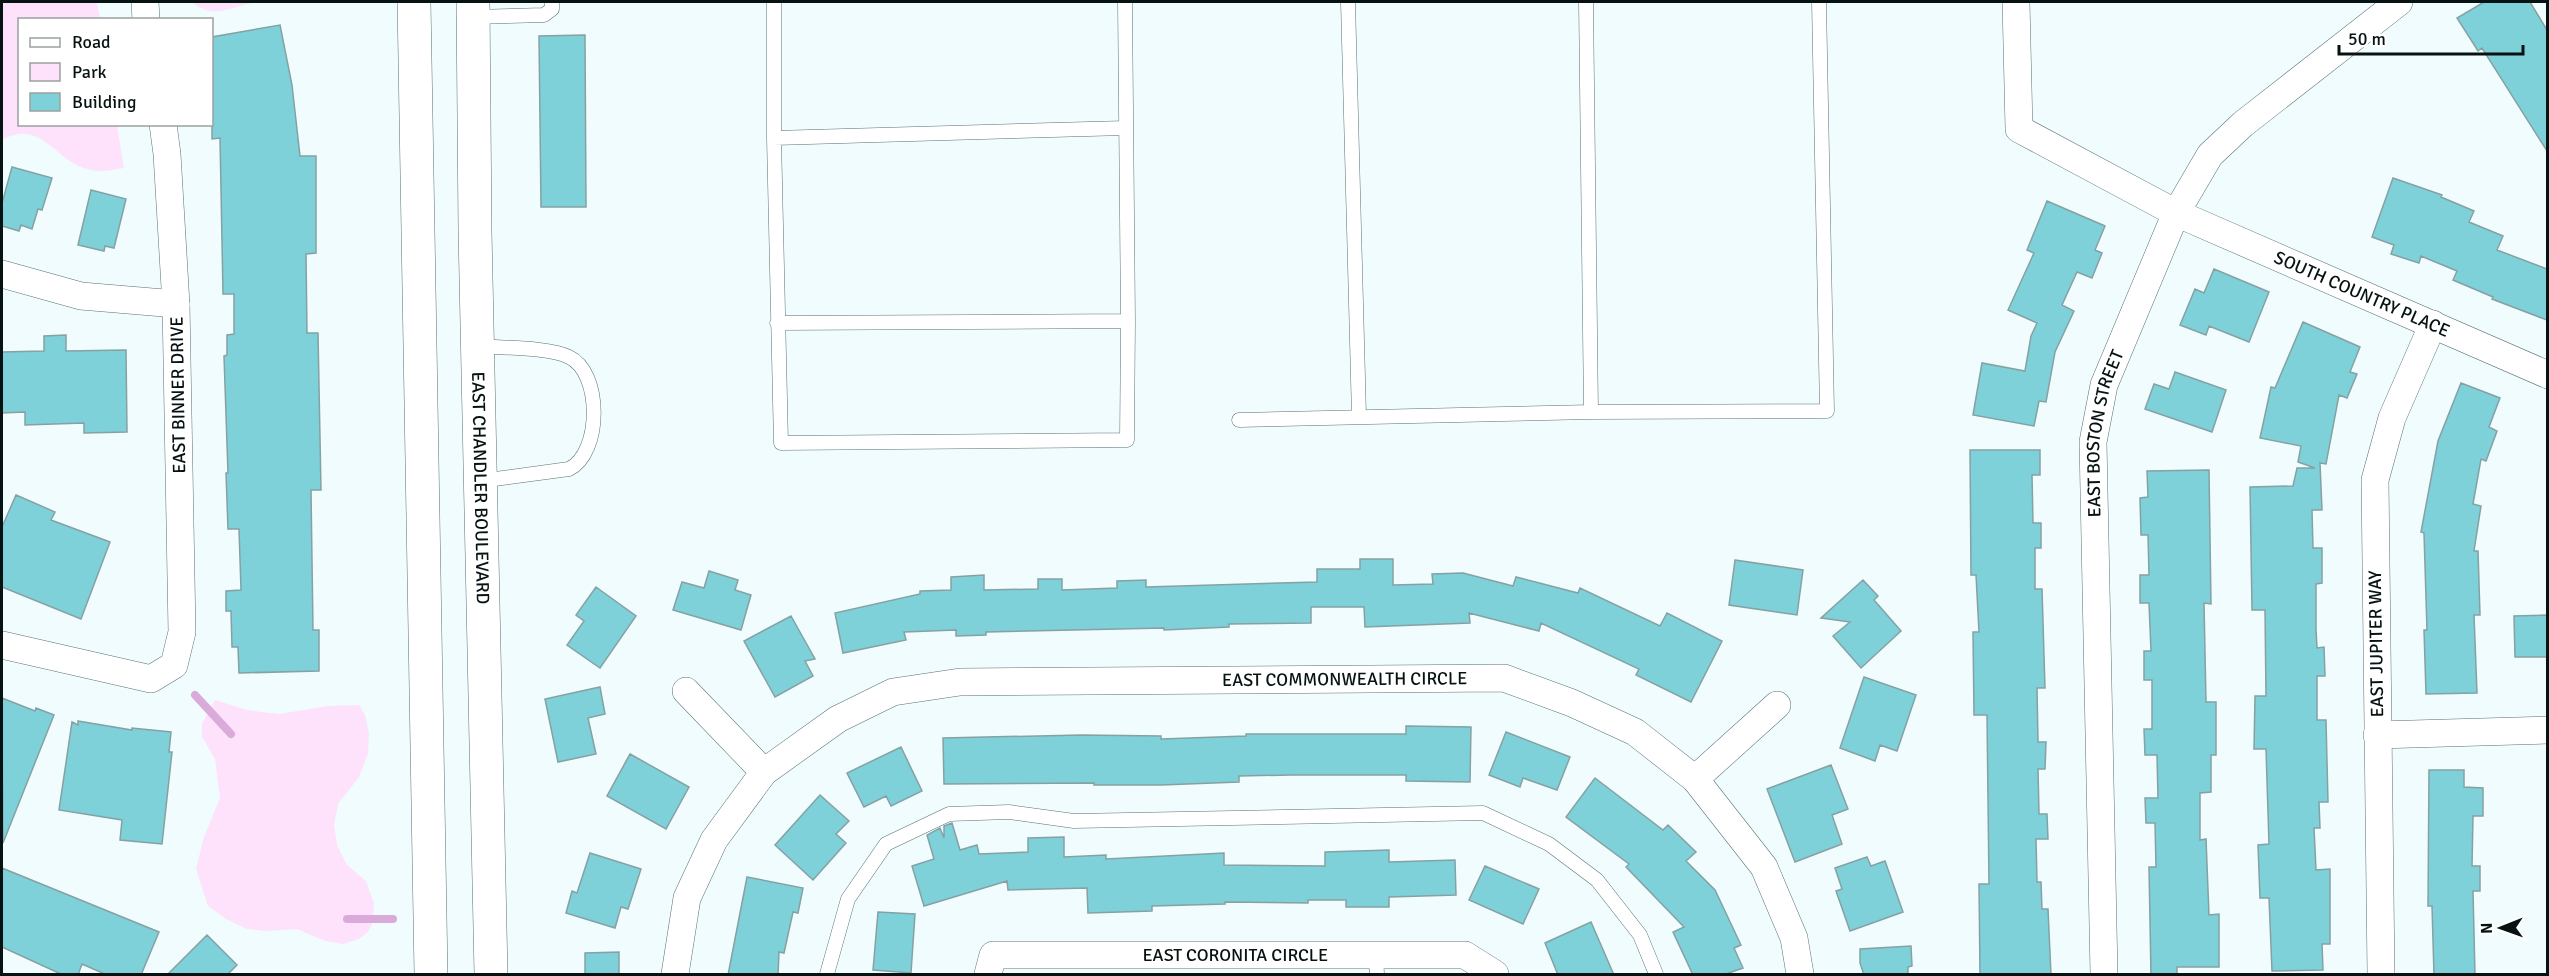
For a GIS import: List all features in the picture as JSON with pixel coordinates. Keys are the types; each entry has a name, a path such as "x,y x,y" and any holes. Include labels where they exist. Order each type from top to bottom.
{"main road":[{"path":"414,2 431,975"},
{"name":"EAST CHANDLER BOULEVARD","path":"473,9 491,975"}],"street":[{"path":"145,2 146,18"},
{"path":"2016,2 2019,129 2176,213"},
{"name":"EAST BOSTON STREET","path":"2104,975 2093,442 2104,385 2176,213 2210,155 2243,124 2399,2"},
{"name":"EAST BINNER DRIVE","path":"2,645 150,679 174,665 182,632 176,304 163,126"},
{"name":"SOUTH COUNTRY PLACE","path":"2176,213 2547,375"},
{"path":"2,274 81,296 176,304"},
{"name":"EAST JUPITER WAY","path":"2381,975 2374,480 2392,418 2433,324"},
{"name":"EAST COMMONWEALTH CIRCLE","path":"675,975 687,898 714,840 764,772 838,719 892,692 960,682 1504,678 1572,703 1635,732 1695,779 1764,867 1794,938 1800,975"},
{"path":"687,691 764,772"},
{"path":"1695,779 1777,705"},
{"path":"2377,735 2547,730"},
{"name":"EAST CORONITA CIRCLE","path":"988,975 993,955 1377,965 1465,955 1495,975"}],"lane":[{"path":"473,9 544,15 552,9 552,2"},
{"path":"774,2 774,138 781,443 1127,440 1125,2"},
{"path":"1348,2 1359,416"},
{"path":"1586,2 1591,412"},
{"path":"1239,420 1591,412 1827,411 1819,2"},
{"path":"774,138 1125,128"},
{"path":"777,323 1128,321"},
{"path":"478,346 555,352 569,356 578,363 589,383 593,421 593,437 577,465 569,469 480,481"},
{"path":"827,975 848,899 886,844 949,814 1009,812 1074,821 1483,813 1549,844 1597,880 1640,934 1656,975"}],"green space":[{"path":"2,2 97,2 100,18 18,18 18,126 117,126 124,168 100,171 87,169 65,158 37,137 27,134 15,135 2,140"},
{"path":"192,2 256,2 223,11 208,11"},
{"path":"215,700 247,710 279,714 328,706 359,705 365,715 369,733 368,754 359,777 338,804 334,825 337,845 347,865 366,881 374,904 372,924 368,932 359,939 343,944 325,941 297,929 266,931 247,929 226,919 208,906 196,869 204,837 220,798 215,759 202,737 202,723"}],"building":[{"path":"2484,2 2530,2 2547,30 2547,151 2482,48 2478,51 2457,18"},
{"path":"280,25 292,85 300,156 316,156 316,253 306,254 307,333 318,333 321,490 311,490 313,630 319,630 319,671 239,673 238,647 232,647 231,611 226,611 226,591 241,590 239,529 228,529 224,356 227,355 227,335 234,334 234,294 223,294 220,138 212,139 213,37"},
{"path":"585,35 586,207 541,207 539,36"},
{"path":"12,167 52,178 42,210 38,209 32,229 21,225 19,231 2,226 2,203"},
{"path":"2393,178 2442,195 2441,197 2474,211 2469,222 2503,236 2497,250 2547,269 2547,320 2492,299 2493,297 2453,280 2457,271 2421,256 2419,263 2391,254 2394,245 2372,237"},
{"path":"91,190 126,199 114,248 105,246 104,251 78,245"},
{"path":"2047,201 2105,226 2095,250 2102,253 2092,278 2077,272 2062,305 2074,311 2055,352 2046,402 2039,401 2034,426 1973,415 1982,363 2025,371 2031,336 2037,323 2008,310 2034,253 2027,250"},
{"path":"2214,269 2269,292 2249,342 2209,326 2206,335 2180,325 2195,289 2204,293"},
{"path":"2303,322 2360,347 2350,372 2357,374 2347,398 2339,395 2326,464 2320,463 2322,510 2312,510 2313,548 2322,548 2322,583 2316,584 2316,629 2317,648 2324,647 2325,676 2317,676 2317,720 2326,720 2328,802 2319,802 2320,828 2314,828 2316,870 2330,869 2330,944 2322,944 2323,970 2272,971 2269,898 2260,898 2258,845 2269,844 2266,749 2254,749 2255,696 2266,696 2265,610 2252,610 2250,487 2293,486 2297,468 2315,468 2298,462 2301,446 2260,438 2271,387 2275,388"},
{"path":"66,335 66,351 126,350 127,432 84,433 84,423 25,425 25,412 2,413 2,352 44,351 44,336"},
{"path":"2175,372 2226,390 2212,432 2145,409 2154,384 2169,389"},
{"path":"2461,383 2500,398 2489,427 2497,431 2486,461 2481,459 2473,504 2481,506 2474,551 2478,551 2480,615 2474,615 2477,693 2426,694 2424,630 2427,630 2424,533 2421,532 2438,441"},
{"path":"1970,450 2040,450 2040,475 2032,475 2033,523 2041,523 2041,548 2035,548 2035,589 2042,589 2045,688 2037,688 2038,742 2046,742 2045,769 2038,769 2039,814 2047,814 2048,839 2036,839 2037,882 2041,882 2042,909 2048,909 2051,975 1980,975 1979,884 1989,884 1987,715 1974,715 1973,632 1979,632 1976,575 1971,575"},
{"path":"2209,470 2211,604 2204,603 2206,702 2216,702 2216,755 2211,755 2211,792 2200,793 2200,840 2206,839 2209,915 2219,914 2219,967 2177,967 2177,975 2151,975 2149,867 2156,867 2155,823 2146,823 2145,798 2158,798 2157,755 2145,755 2144,729 2152,729 2152,680 2144,680 2144,651 2151,651 2149,603 2140,603 2140,575 2149,575 2148,535 2141,535 2140,498 2148,497 2147,471"},
{"path":"16,495 55,512 51,520 110,542 81,619 2,587 2,527"},
{"path":"1360,559 1393,559 1393,585 1433,584 1432,574 1463,573 1513,586 1516,577 1578,593 1580,588 1660,626 1667,613 1722,641 1691,702 1636,675 1639,669 1541,623 1539,631 1469,613 1470,623 1365,627 1364,607 1311,607 1311,623 1229,624 1229,627 1164,630 1164,628 986,632 986,635 956,636 956,630 904,632 906,640 843,653 835,613 920,594 920,591 951,590 951,577 984,575 984,590 1038,589 1038,579 1062,579 1062,590 1117,588 1117,581 1146,580 1146,587 1317,582 1317,569 1360,569"},
{"path":"1735,560 1803,570 1797,615 1729,605"},
{"path":"709,571 738,580 735,590 751,595 741,630 673,610 682,582 704,588"},
{"path":"1863,580 1878,596 1874,600 1901,631 1861,668 1833,636 1850,622 1821,618"},
{"path":"596,587 636,616 600,668 567,645 584,621 576,615"},
{"path":"2547,615 2547,657 2515,657 2514,616"},
{"path":"791,616 815,659 805,661 813,676 775,697 744,641"},
{"path":"1864,677 1916,695 1897,751 1880,745 1875,761 1840,748"},
{"path":"600,687 605,714 588,718 596,754 558,762 545,699"},
{"path":"2,698 35,711 36,708 54,715 3,843"},
{"path":"78,721 132,730 132,728 171,732 169,752 172,752 162,844 120,840 122,820 59,810 72,722 78,725"},
{"path":"1406,726 1471,727 1470,782 1406,781 1406,775 1291,775 1239,776 1239,782 1161,785 944,784 943,738 1081,735 1161,736 1161,739 1246,736 1246,734 1406,734"},
{"path":"1506,732 1570,757 1557,790 1523,778 1520,787 1489,775"},
{"path":"901,747 922,791 891,806 886,796 864,807 847,773"},
{"path":"630,754 689,787 666,829 607,796"},
{"path":"1831,765 1848,809 1832,815 1842,844 1795,862 1767,789"},
{"path":"2429,770 2464,770 2464,787 2483,788 2483,816 2473,816 2472,866 2480,866 2480,891 2473,891 2475,975 2434,975 2432,906 2428,906"},
{"path":"1595,778 1663,830 1668,825 1696,852 1686,861 1715,890 1741,945 1734,948 1743,968 1723,975 1693,975 1673,932 1684,927 1626,867 1629,864 1566,817"},
{"path":"820,795 849,821 836,834 846,843 813,880 775,845"},
{"path":"952,823 960,850 977,845 979,854 1028,852 1028,838 1064,837 1064,857 1106,855 1106,859 1224,853 1224,865 1325,866 1325,852 1389,850 1389,862 1455,860 1456,895 1389,897 1389,907 1346,907 1346,900 1308,900 1308,903 1225,902 1225,904 1152,906 1152,911 1088,913 1087,888 1008,890 1007,881 924,906 912,866 934,859 927,835 940,828 944,838 944,826"},
{"path":"590,853 641,869 628,909 621,907 615,928 566,913 572,891 577,893"},
{"path":"1867,857 1871,866 1885,861 1903,912 1850,931 1836,891 1842,889 1835,868"},
{"path":"1485,866 1539,889 1523,924 1469,900"},
{"path":"2,868 159,932 141,975 107,975 82,964 78,975 63,975 2,947"},
{"path":"747,877 803,888 798,913 793,912 784,953 779,952 778,975 728,975"},
{"path":"878,912 915,914 911,973 873,970"},
{"path":"1591,922 1614,975 1558,975 1545,943"},
{"path":"207,935 237,965 227,975 167,975"},
{"path":"1911,946 1912,966 1908,967 1908,975 1864,975 1860,963 1860,949"},
{"path":"619,952 619,975 585,975 585,953"}],"waterway":[{"path":"195,695 231,734"},
{"path":"347,919 393,919"}]}
